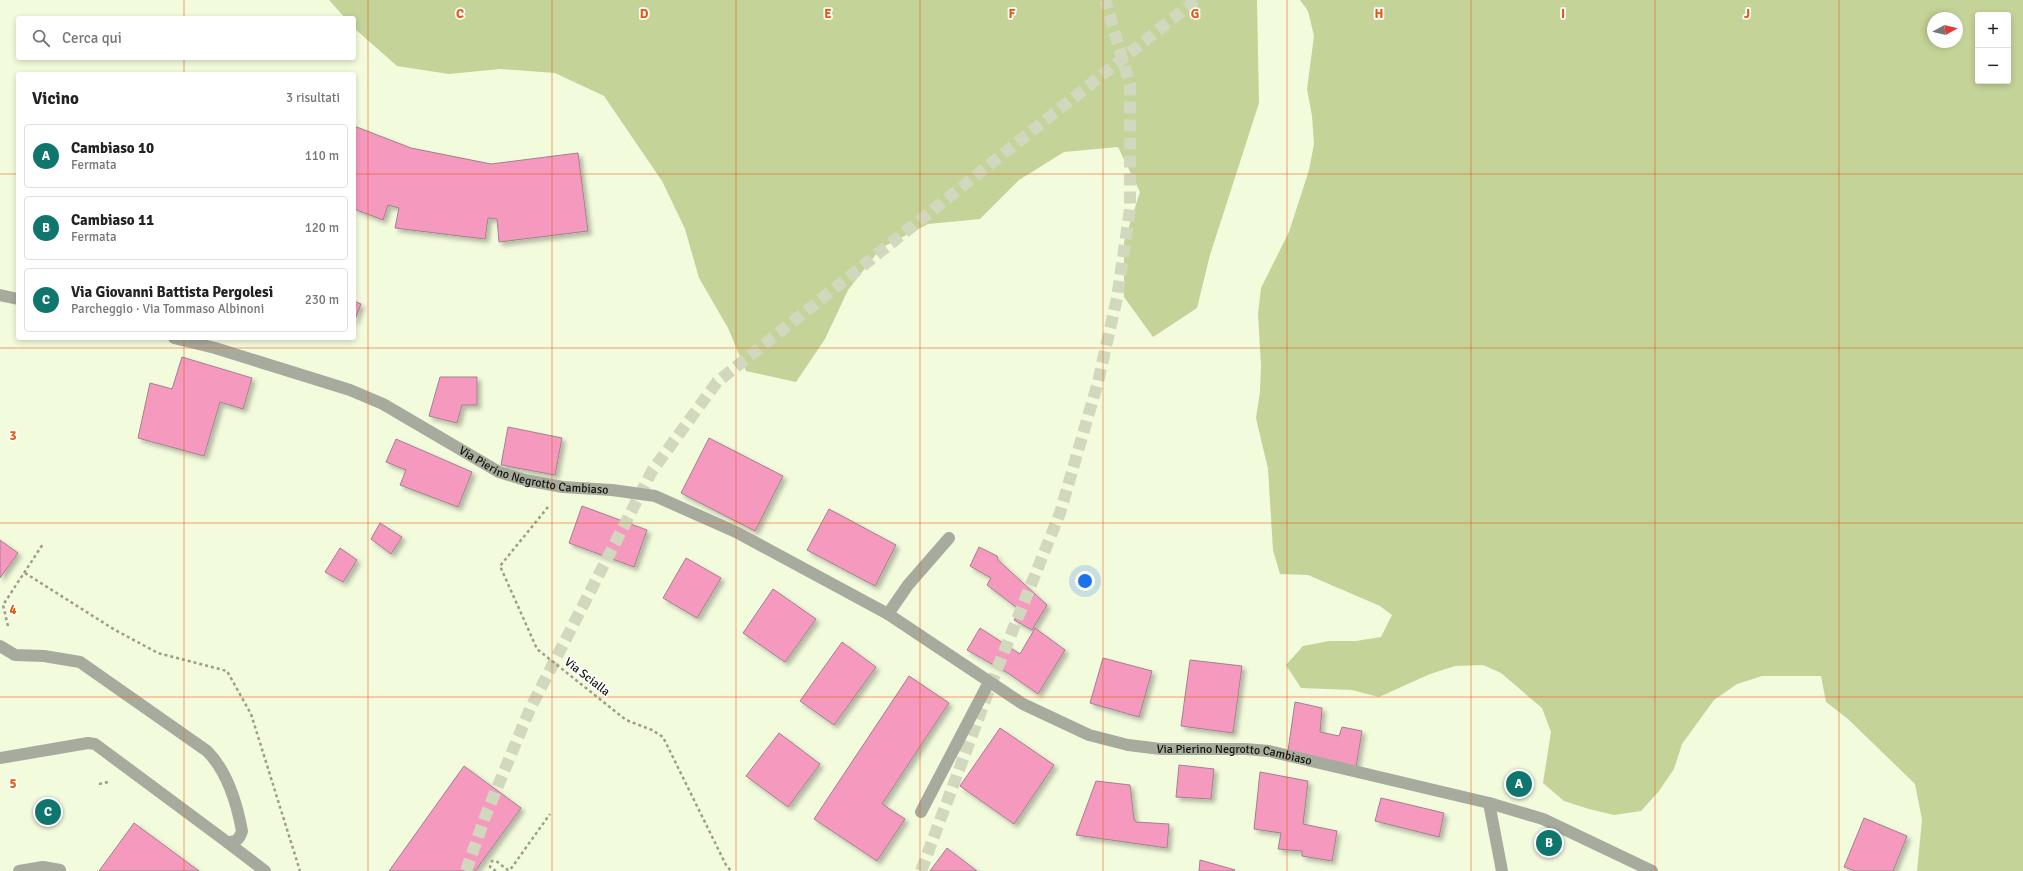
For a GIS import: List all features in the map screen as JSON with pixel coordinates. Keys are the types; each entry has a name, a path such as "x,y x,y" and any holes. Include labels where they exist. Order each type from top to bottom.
{"street":[{"path":"0,295 16,299"},
{"name":"Via Pierino Negrotto Cambiaso","path":"182,340 215,348 350,390 383,404 499,472 526,480 563,487 612,490 655,496 736,532 888,614 1023,704 1089,735 1107,740 1161,749 1246,749 1269,751 1489,803 1543,819 1652,871"},
{"path":"888,614 908,585 949,538"},
{"path":"0,646 15,655 44,656 80,662 207,751 217,761 241,823 242,831 240,837 235,842 227,842"},
{"path":"921,812 989,682"},
{"path":"0,758 88,743 96,744 265,871"},
{"path":"1489,803 1502,871"},
{"path":"19,871 44,867 58,868"}],"path":[{"name":"Via Scialla","path":"563,487 500,566 503,573 537,649 626,720 652,730 663,737 726,865 731,871"},
{"path":"15,655 3,605 43,544"},
{"path":"24,573 115,630 158,653 227,671 251,714 300,871"},
{"path":"496,871 490,867 492,861 510,870 550,814"}],"green space":[{"path":"329,0 1257,0 1259,103 1210,255 1197,308 1153,337 1124,297 1124,242 1140,192 1118,147 1064,152 1019,180 980,219 928,224 881,248 848,290 825,339 796,382 746,371 728,328 699,278 685,229 662,181 604,96 555,73 500,69 449,74 397,66 356,30 356,16 343,16"},
{"path":"1300,0 2023,0 2023,871 1917,871 1922,820 1915,784 1848,719 1826,702 1821,676 1762,676 1737,684 1714,700 1682,744 1674,769 1659,791 1641,811 1614,815 1564,801 1543,783 1551,732 1542,708 1501,673 1483,665 1455,666 1430,674 1379,697 1352,690 1301,688 1286,665 1303,646 1329,641 1356,641 1381,637 1392,615 1380,606 1308,575 1280,574 1273,550 1268,469 1256,418 1260,392 1261,365 1258,314 1261,288 1289,232 1309,170 1314,144 1312,116 1307,89 1314,36 1308,11"}],"building":[{"path":"356,127 411,148 491,164 578,153 588,231 499,242 497,219 488,218 485,239 395,228 399,208 388,205 383,220 356,210"},
{"path":"356,302 361,304 356,317"},
{"path":"182,357 252,378 243,409 220,402 204,456 138,438 150,383 172,389"},
{"path":"440,377 477,377 477,405 462,405 457,423 429,416"},
{"path":"508,427 562,438 555,475 501,465"},
{"path":"709,438 783,476 755,531 681,493"},
{"path":"396,439 472,472 458,507 400,485 406,470 386,462"},
{"path":"582,506 647,530 634,567 569,543"},
{"path":"829,509 896,545 875,586 807,550"},
{"path":"380,523 402,537 391,554 371,539"},
{"path":"0,540 18,553 0,578"},
{"path":"979,547 997,556 998,560 1047,605 1032,630 1014,620 1020,610 987,585 991,578 970,566"},
{"path":"340,548 357,560 343,582 325,572"},
{"path":"686,558 721,578 697,618 663,598"},
{"path":"773,589 816,619 785,662 743,633"},
{"path":"980,628 1020,654 1035,628 1065,650 1038,694 1008,673 967,650"},
{"path":"842,642 876,667 834,725 800,701"},
{"path":"1103,658 1152,671 1139,717 1090,703"},
{"path":"1190,660 1242,666 1233,733 1181,726"},
{"path":"909,676 949,703 882,804 905,819 877,861 814,819"},
{"path":"1295,702 1322,708 1320,732 1339,736 1342,727 1362,731 1356,767 1288,751"},
{"path":"1000,728 1054,765 1014,824 960,786"},
{"path":"779,733 820,764 788,807 746,776"},
{"path":"1179,765 1214,769 1211,799 1176,797"},
{"path":"464,766 521,808 475,871 389,871"},
{"path":"1260,772 1308,781 1303,824 1337,831 1332,861 1302,856 1302,851 1278,849 1281,833 1254,829"},
{"path":"1096,781 1130,785 1134,819 1136,822 1169,824 1167,848 1076,835"},
{"path":"1381,798 1444,813 1439,837 1375,821"},
{"path":"1864,818 1907,836 1893,871 1855,871 1844,867"},
{"path":"134,823 199,871 99,871"},
{"path":"947,848 977,871 930,871"},
{"path":"1200,860 1235,870 1199,871"}],"tunnel":[{"path":"921,871 995,674 1060,513 1098,382 1117,298 1130,209 1130,85 1105,0"},
{"path":"466,871 485,817 530,709 652,471 717,382 1196,0"}],"place":[{"name":"Cambiaso 10","path":"1519,784"},
{"name":"Via Giovanni Battista Pergolesi","path":"48,812"},
{"name":"Cambiaso 11","path":"1549,843"}]}
